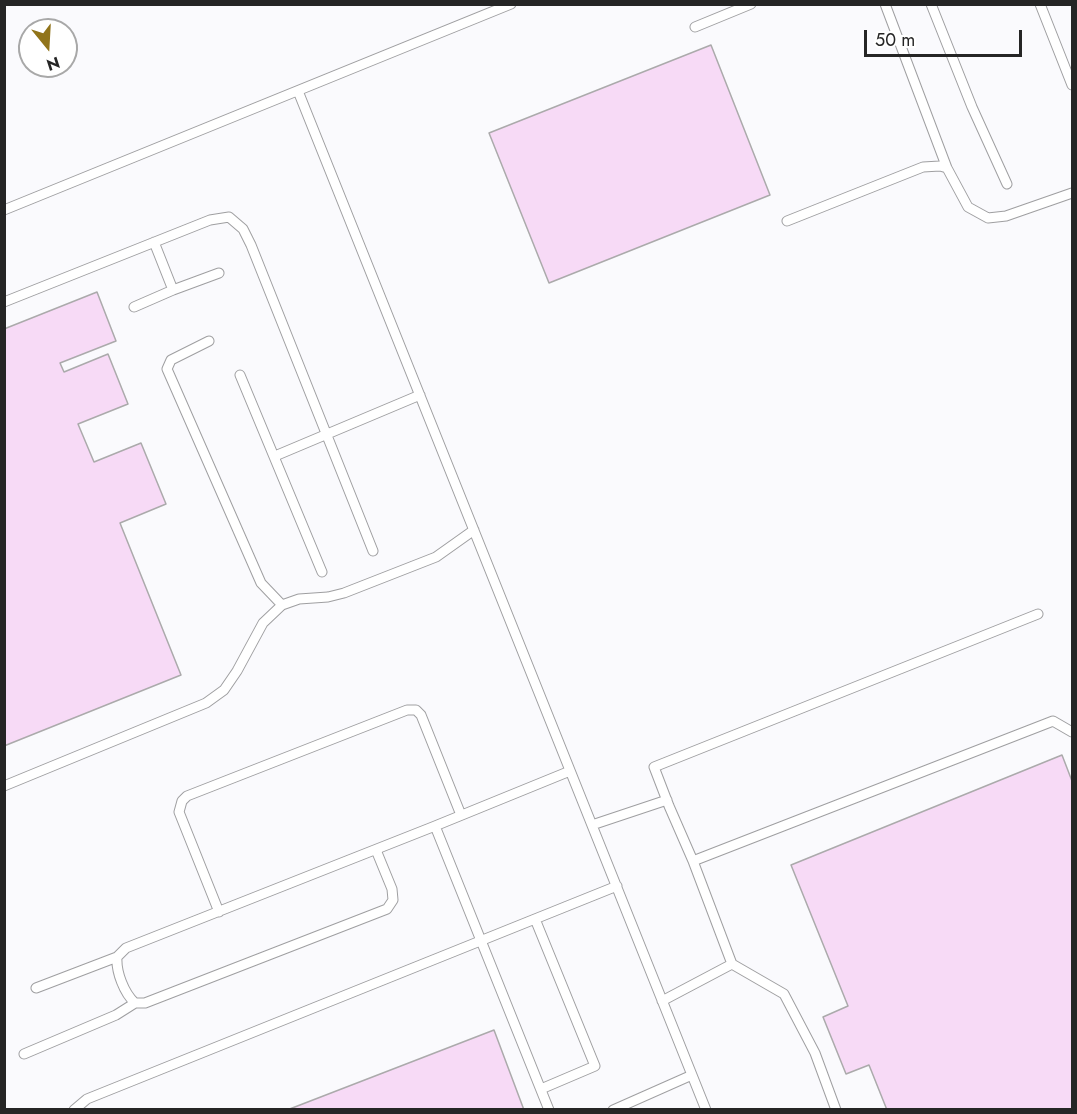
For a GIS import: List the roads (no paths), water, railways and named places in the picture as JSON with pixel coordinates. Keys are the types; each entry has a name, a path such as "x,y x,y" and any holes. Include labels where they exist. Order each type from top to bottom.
{"lane":[{"path":"4,210 511,4"},
{"path":"695,27 751,4"},
{"path":"885,4 947,168 968,207 988,218 1006,216 1072,193"},
{"path":"931,4 1006,184"},
{"path":"1040,4 1072,85"},
{"path":"298,91 706,1110"},
{"path":"787,221 923,167 947,168"},
{"path":"4,302 210,220 229,217 243,229 251,245 373,551"},
{"path":"154,242 173,290"},
{"path":"134,307 219,273"},
{"path":"209,341 171,360 167,369 261,583 282,606"},
{"path":"240,375 322,572"},
{"path":"274,456 420,395"},
{"path":"4,786 206,703 224,690 263,623 282,606 299,598 327,597 344,593 436,557 474,530"},
{"path":"836,1110 815,1053 784,994 732,964 654,767 1038,614"},
{"path":"219,912 179,812 182,801 187,796 407,710 416,710 421,715 461,815"},
{"path":"693,861 1053,721 1072,732"},
{"path":"36,988 117,957 126,948 570,771"},
{"path":"592,825 667,800"},
{"path":"435,826 549,1110"},
{"path":"24,1054 140,1003 387,909 393,900 393,888 376,850"},
{"path":"74,1110 97,1094 617,886"},
{"path":"535,919 595,1066 541,1089"},
{"path":"117,957 116,966 129,997 140,1003"},
{"path":"662,1001 732,964"},
{"path":"613,1110 692,1075"}]}
